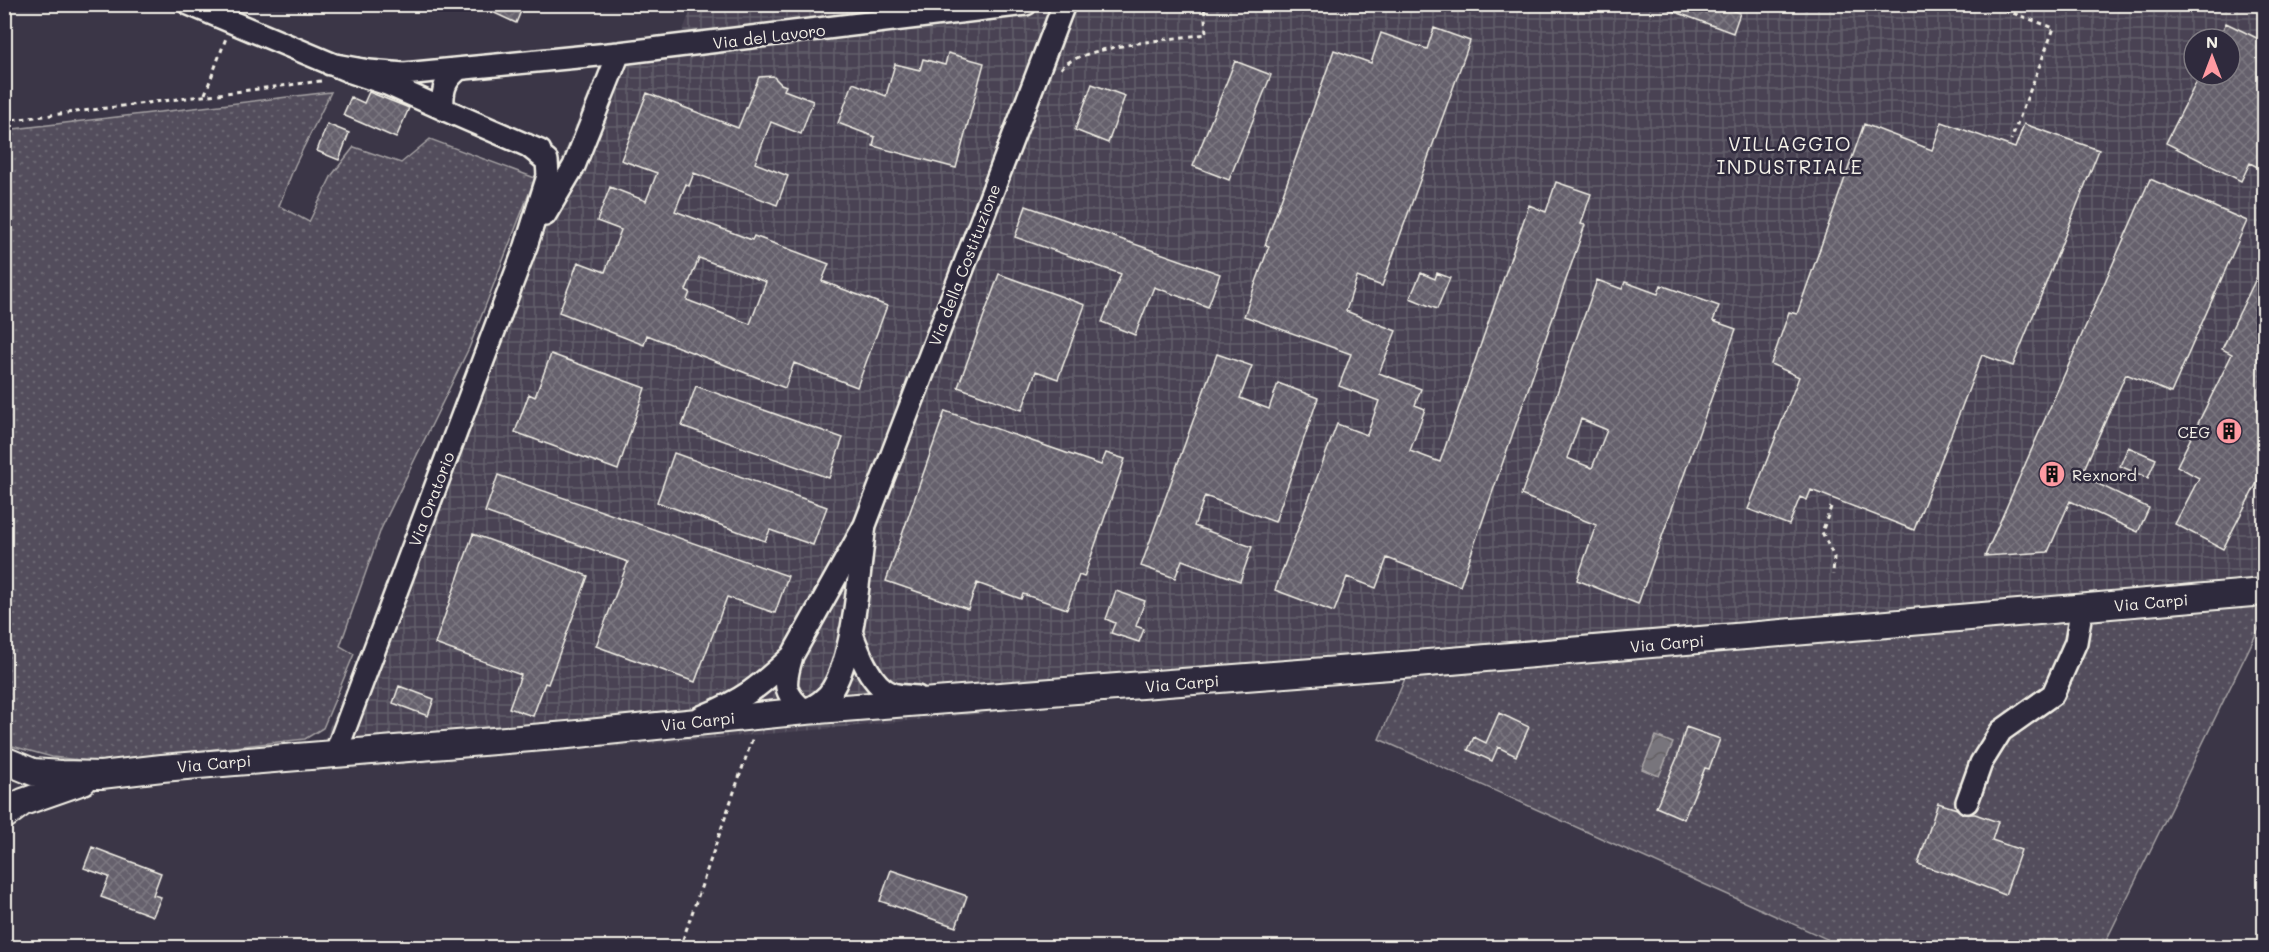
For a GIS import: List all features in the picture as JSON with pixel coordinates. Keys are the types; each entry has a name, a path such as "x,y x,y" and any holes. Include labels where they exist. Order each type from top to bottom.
{"main road":[{"name":"Via Carpi","path":"4,816 23,802 45,793 101,776 162,768 336,752 568,735 805,711 952,701 2265,592"},
{"name":"Via Carpi","path":"4,760 33,772 101,776"}],"street":[{"name":"Via del Lavoro","path":"619,53 1026,4"},
{"name":"Via della Costituzione","path":"864,525 851,631 839,675 833,689 825,699 805,711 792,701 786,690 786,674 792,656 864,525 1064,4"},
{"name":"Via Oratorio","path":"203,7 328,72 387,84 574,166"},
{"name":"Via Oratorio","path":"328,72 369,71 404,74 619,53 574,166 526,246"},
{"path":"444,109 444,86 450,75 459,69"},
{"name":"Via Oratorio","path":"336,752 526,246 548,176 547,161 527,145"},
{"path":"1967,802 1981,763 2001,731 2053,694 2076,642 2082,607"},
{"name":"Via della Costituzione","path":"851,631 865,666 891,694 952,701"},
{"name":"Via della Costituzione","path":"689,722 731,705 750,693 792,656"}],"path":[{"path":"1059,71 1065,64 1093,51 1206,34 1204,4"},
{"path":"1988,4 2054,28 2011,140"},
{"path":"205,95 232,23"},
{"path":"4,122 205,95 328,72"},
{"path":"1831,507 1822,532 1834,557 1833,575"},
{"path":"680,948 760,715"}],"shaded area":[{"path":"693,5 2264,5 2264,596 1343,678 826,729 311,772 606,50 677,45"},
{"path":"331,92 295,165 279,206 309,222 332,175 354,147 401,163 430,139 535,178 469,348 381,529 340,646 354,654 323,728 305,739 97,762 52,757 12,746 4,739 5,130"},
{"path":"2264,596 2264,618 2103,947 1823,947 1827,939 1379,739 1407,674"}],"water":[{"path":"1656,736 1673,743 1659,776 1642,769"}],"building":[{"path":"475,4 524,4 516,23"},
{"path":"1659,4 1715,4 1740,13 1733,33 1659,6"},
{"path":"1434,28 1470,41 1382,286 1357,277 1346,311 1396,331 1379,373 1421,389 1415,405 1425,409 1410,451 1440,462 1529,205 1546,212 1556,182 1591,194 1581,224 1585,225 1460,586 1387,558 1376,588 1347,577 1334,612 1275,590 1337,424 1367,435 1379,401 1339,386 1351,354 1244,316 1269,246 1265,245 1334,50 1371,63 1381,33 1427,49"},
{"path":"2242,31 2265,42 2265,171 2250,163 2241,181 2166,143 2194,87 2242,87"},
{"path":"948,53 984,63 956,168 873,146 875,137 838,123 853,83 886,96 895,64 920,70 923,59 945,65"},
{"path":"1235,61 1271,75 1229,180 1193,166"},
{"path":"773,76 786,86 784,90 813,101 801,134 771,122 755,163 788,176 777,205 694,173 689,186 686,184 675,211 752,240 754,236 829,264 822,281 887,306 857,387 794,363 785,388 647,335 644,345 559,312 578,262 605,272 621,230 597,221 610,187 646,201 657,173 621,160 647,93 738,128 759,77","holes":["699,258 766,282 750,324 687,300 690,292 686,290"]},
{"path":"1092,84 1125,96 1108,143 1075,130"},
{"path":"369,92 409,108 396,138 343,115 351,97 364,103"},
{"path":"1942,122 2015,148 2024,124 2099,150 2013,366 1982,355 1914,530 1811,490 1807,500 1800,497 1789,525 1748,509 1799,377 1771,364 1789,312 1797,314 1864,124 1932,150"},
{"path":"327,124 349,133 339,160 317,151"},
{"path":"2150,179 2247,221 2171,393 2126,374 2081,476 2149,508 2138,532 2070,501 2048,552 1985,556"},
{"path":"1026,206 1220,274 1208,307 1154,287 1135,335 1102,322 1121,274 1015,237"},
{"name":"CEG","path":"2265,260 2265,467 2223,549 2175,524 2199,478 2177,466 2232,354 2222,349"},
{"path":"1421,273 1435,279 1437,273 1450,278 1437,309 1410,298"},
{"path":"999,274 1085,305 1058,379 1036,371 1022,410 958,387"},
{"path":"1597,280 1622,289 1625,282 1658,294 1661,285 1719,306 1713,321 1736,329 1638,604 1577,580 1596,525 1521,495","holes":["1581,419 1607,430 1592,468 1567,458"]},
{"path":"551,354 645,388 618,470 515,432 529,394 535,397"},
{"path":"1217,354 1252,366 1240,398 1269,409 1278,383 1318,398 1275,522 1205,496 1194,526 1252,547 1240,581 1182,560 1175,578 1141,566"},
{"path":"696,386 843,438 829,478 682,426"},
{"path":"945,411 1101,465 1106,453 1125,459 1084,577 1079,575 1067,609 1023,594 1021,599 977,583 968,609 886,581"},
{"path":"2128,447 2156,459 2148,478 2120,466"},
{"path":"674,453 827,507 813,545 770,530 765,541 657,502"},
{"path":"498,475 788,576 775,613 727,597 695,682 596,646 628,562 485,512"},
{"path":"473,534 588,576 548,684 545,683 533,716 509,708 521,675 435,644"},
{"path":"1116,591 1145,601 1136,626 1144,629 1139,642 1111,633 1115,623 1106,619"},
{"path":"399,686 434,699 428,716 393,703"},
{"path":"1499,713 1529,727 1516,756 1498,747 1492,761 1468,750 1474,737 1486,743"},
{"path":"1686,727 1720,739 1709,769 1705,768 1684,819 1656,807 1677,758"},
{"path":"1938,803 1957,809 1963,814 1975,814 1998,822 1992,840 2021,850 2005,895 1949,873 1918,864"},
{"path":"92,847 161,873 153,895 161,897 153,916 101,897 109,877 84,868"},
{"path":"891,870 967,896 956,927 880,901"}],"place":[{"name":"CEG","path":"2229,431"},
{"name":"Rexnord","path":"2052,474"}],"district":[{"name":"VILLAGGIO INDUSTRIALE","path":"1790,154"}]}
